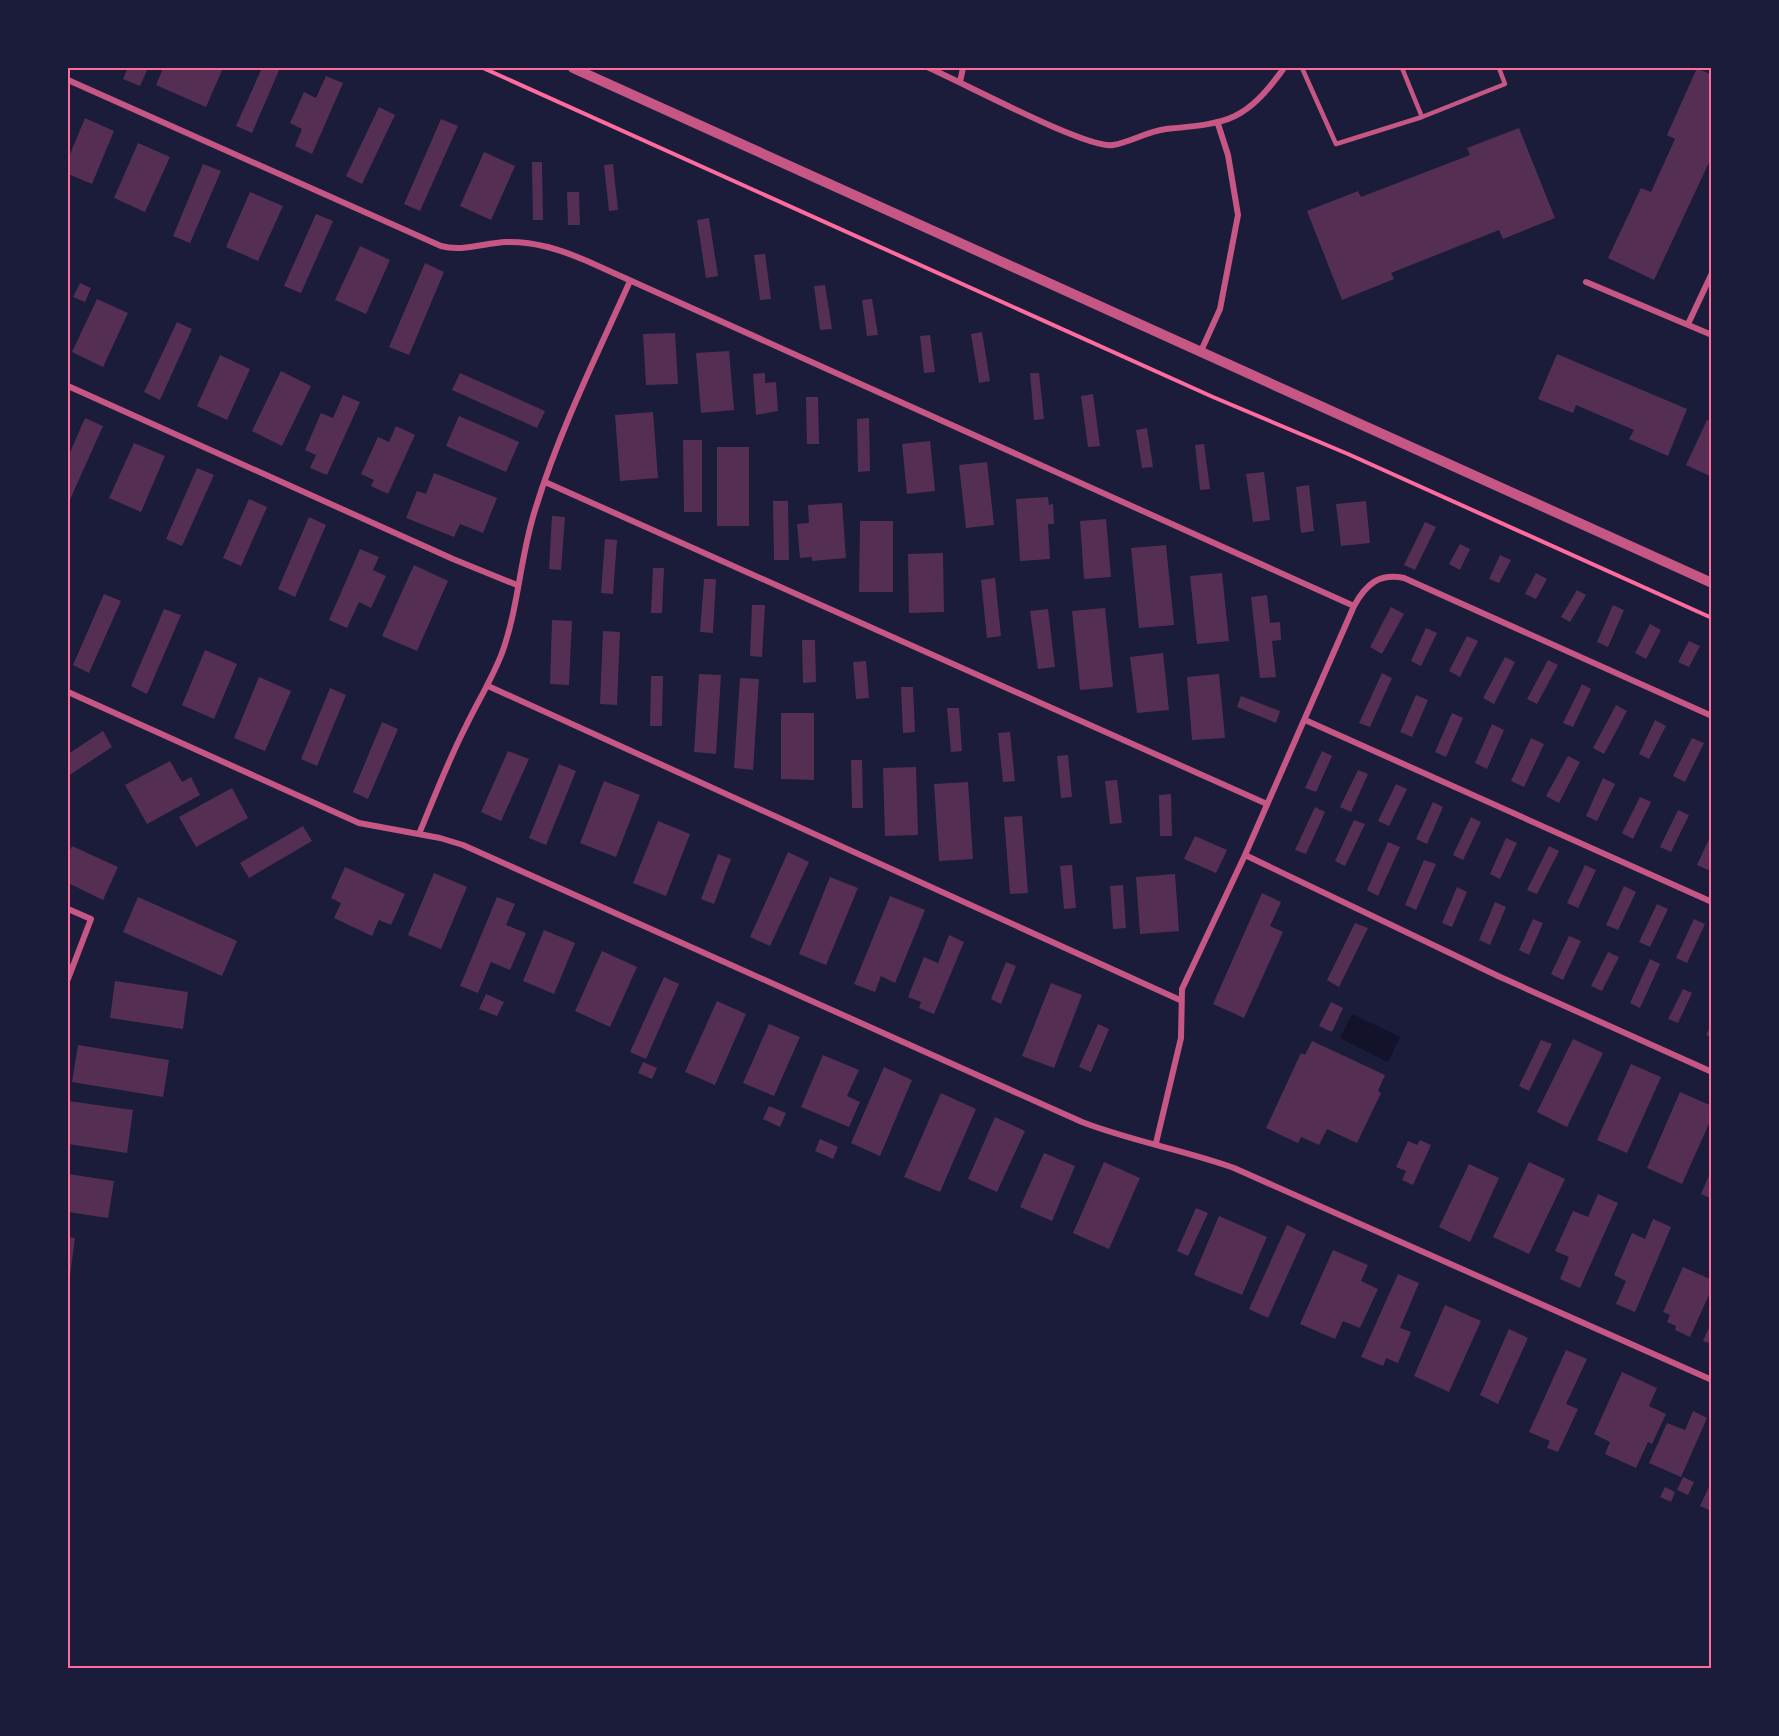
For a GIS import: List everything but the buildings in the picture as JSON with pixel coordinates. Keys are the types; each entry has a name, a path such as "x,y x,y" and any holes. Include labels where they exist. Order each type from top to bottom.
{"street":[{"path":"573,68 1712,583"},
{"path":"929,68 1073,135 1112,145 1159,130 1218,124 1241,116 1284,68"},
{"path":"960,82 963,68"},
{"path":"68,80 430,242 457,249 507,242 541,245 587,261 1354,606"},
{"path":"1201,351 1220,309 1238,215 1228,155 1218,124"},
{"path":"1688,324 1712,273"},
{"path":"419,834 465,728 488,686 512,621 530,528 545,482 561,437 630,281"},
{"path":"1586,282 1712,335"},
{"path":"68,386 453,559 518,585"},
{"path":"545,482 1267,804"},
{"path":"1156,1143 1181,1038 1180,1000 1186,977 1245,855 1354,606 1362,592 1376,579 1385,576 1404,578 1712,716"},
{"path":"488,686 1180,1000"},
{"path":"68,692 359,822 463,846 1082,1122 1115,1134 1156,1143 1234,1168 1712,1380"},
{"path":"1305,720 1712,902"},
{"path":"1245,855 1498,976 1712,1072"},
{"path":"68,909 91,919 68,979"}],"lane":[{"path":"1302,68 1336,144 1422,117 1506,84 1499,68"},
{"path":"1402,68 1422,117"}],"path":[{"path":"483,68 1712,618"}],"shaded area":[{"path":"1352,1014 1400,1037 1388,1062 1340,1038"}]}
